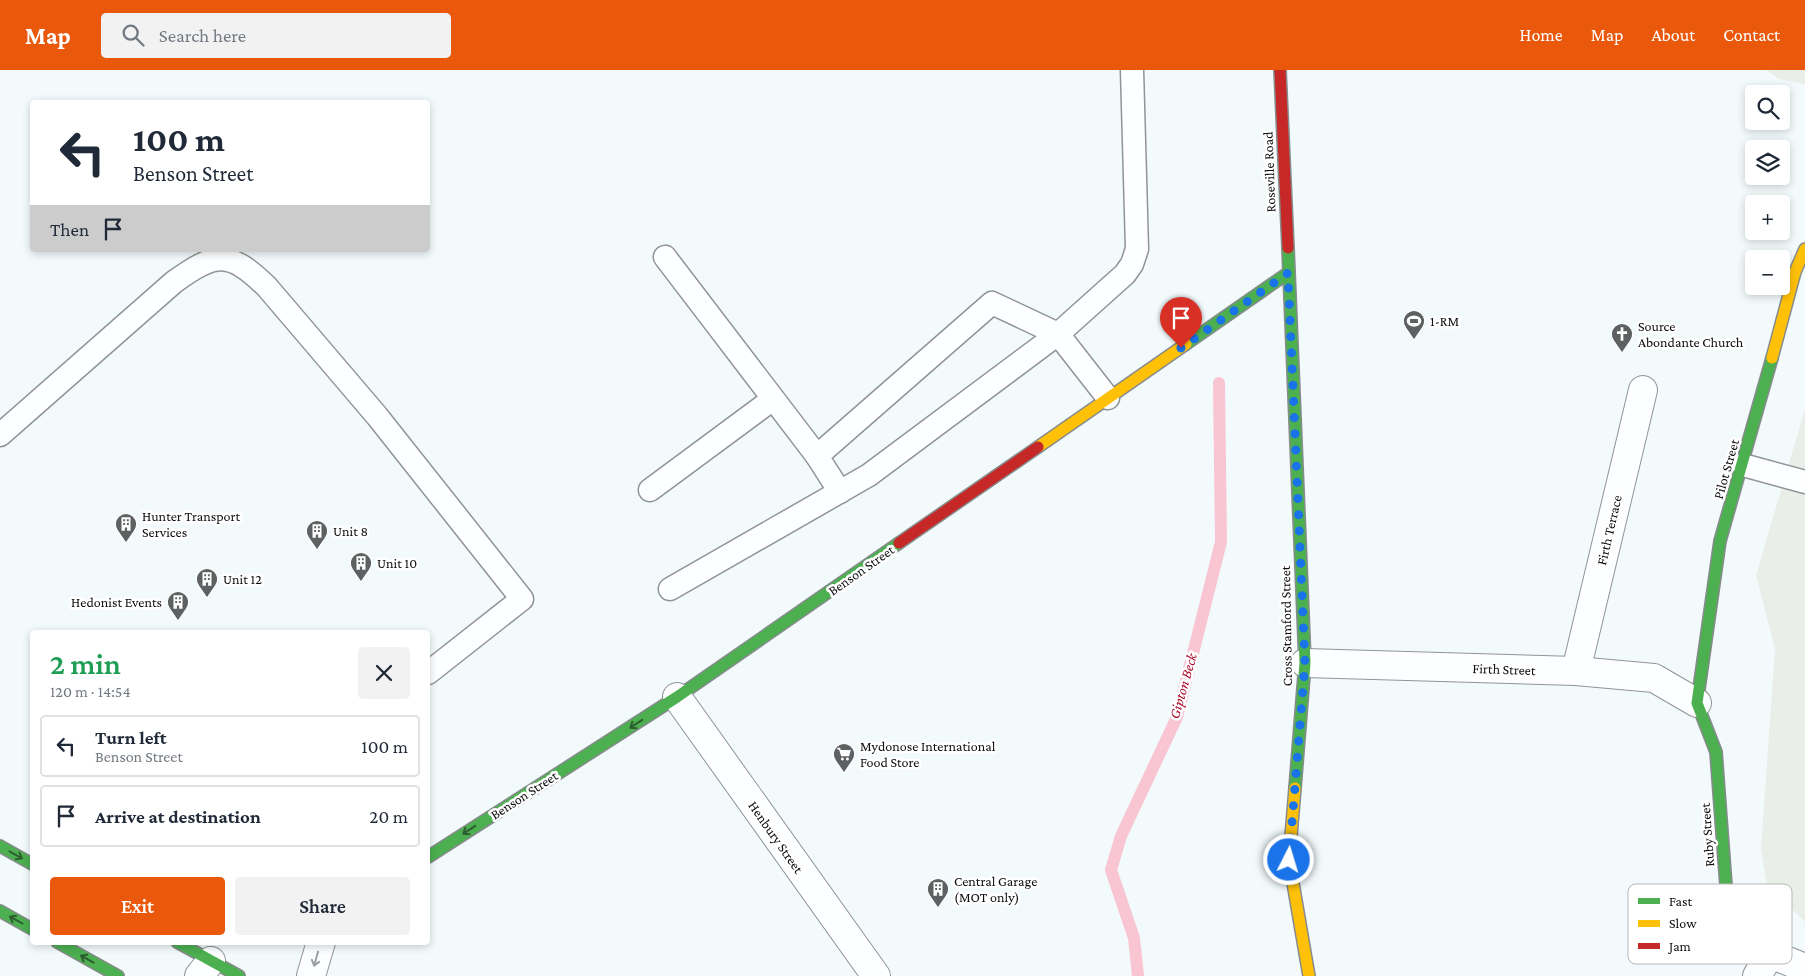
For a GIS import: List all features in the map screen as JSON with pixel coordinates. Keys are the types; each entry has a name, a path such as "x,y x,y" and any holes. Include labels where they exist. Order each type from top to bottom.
{"main road":[{"name":"Roseville Road","path":"1280,70 1288,273"},
{"name":"Pilot Street","path":"1697,703 1720,541 1743,465 1795,272 1805,249"},
{"name":"Benson Street","path":"430,856 677,697 1288,273"},
{"name":"Cross Stamford Street","path":"1288,273 1305,663 1289,860 1308,976"},
{"name":"Ruby Street","path":"1697,703 1716,752 1726,884"},
{"path":"0,846 30,863"},
{"path":"0,911 30,928"},
{"path":"62,945 118,976"},
{"path":"180,945 205,969 238,976"}],"street":[{"name":"Firth Terrace","path":"1576,671 1643,390"},
{"name":"Firth Street","path":"1305,663 1576,671 1654,678 1697,703"},
{"name":"Henbury Street","path":"677,697 876,976"},
{"path":"312,976 320,945"},
{"path":"1763,965 1805,968"}],"lane":[{"path":"670,589 869,475 1058,334 1125,274 1132,264 1137,249 1132,70"},
{"path":"664,257 817,456 840,492"},
{"path":"0,435 174,282 198,265 223,258 246,267 267,287 377,416 522,599 430,671"},
{"path":"817,456 992,303 1058,334 1108,398"},
{"path":"650,490 773,399"},
{"path":"1743,465 1805,482"}],"shaded area":[{"path":"1766,70 1805,70 1805,84 1779,79"},
{"path":"1805,409 1805,922 1792,909 1792,884 1767,884 1761,849 1775,649 1756,575"}],"waterway":[{"name":"Gipton Beck","path":"1138,976 1134,938 1111,870 1121,836 1177,717 1221,542 1219,383"}],"traffic: fast":[{"path":"1288,248 1305,663 1295,788"},
{"path":"1186,344 1288,273"},
{"path":"1726,884 1716,752 1697,703 1720,541 1772,358"},
{"path":"430,856 677,697 899,543"},
{"path":"0,846 30,863"},
{"path":"0,911 30,928"},
{"path":"62,945 118,976"},
{"path":"182,945 239,976"}],"traffic: slow":[{"path":"1772,358 1795,272 1805,249"},
{"path":"1038,447 1186,344"},
{"path":"1295,788 1289,860 1309,976"}],"traffic: jam":[{"path":"1280,70 1288,248"},
{"path":"899,543 1038,447"}],"place":[{"name":"1-RM","path":"1414,340"},
{"name":"Source Abondante Church","path":"1622,353"},
{"name":"Hunter Transport Services","path":"126,543"},
{"name":"Unit 8","path":"317,550"},
{"name":"Unit 10","path":"361,582"},
{"name":"Unit 12","path":"207,598"},
{"name":"Hedonist Events","path":"178,621"},
{"name":"Mydonose International Food Store","path":"844,773"},
{"name":"Central Garage (MOT only)","path":"938,908"}],"route":[{"path":"1181,348 1288,273 1305,663 1289,860"}]}
